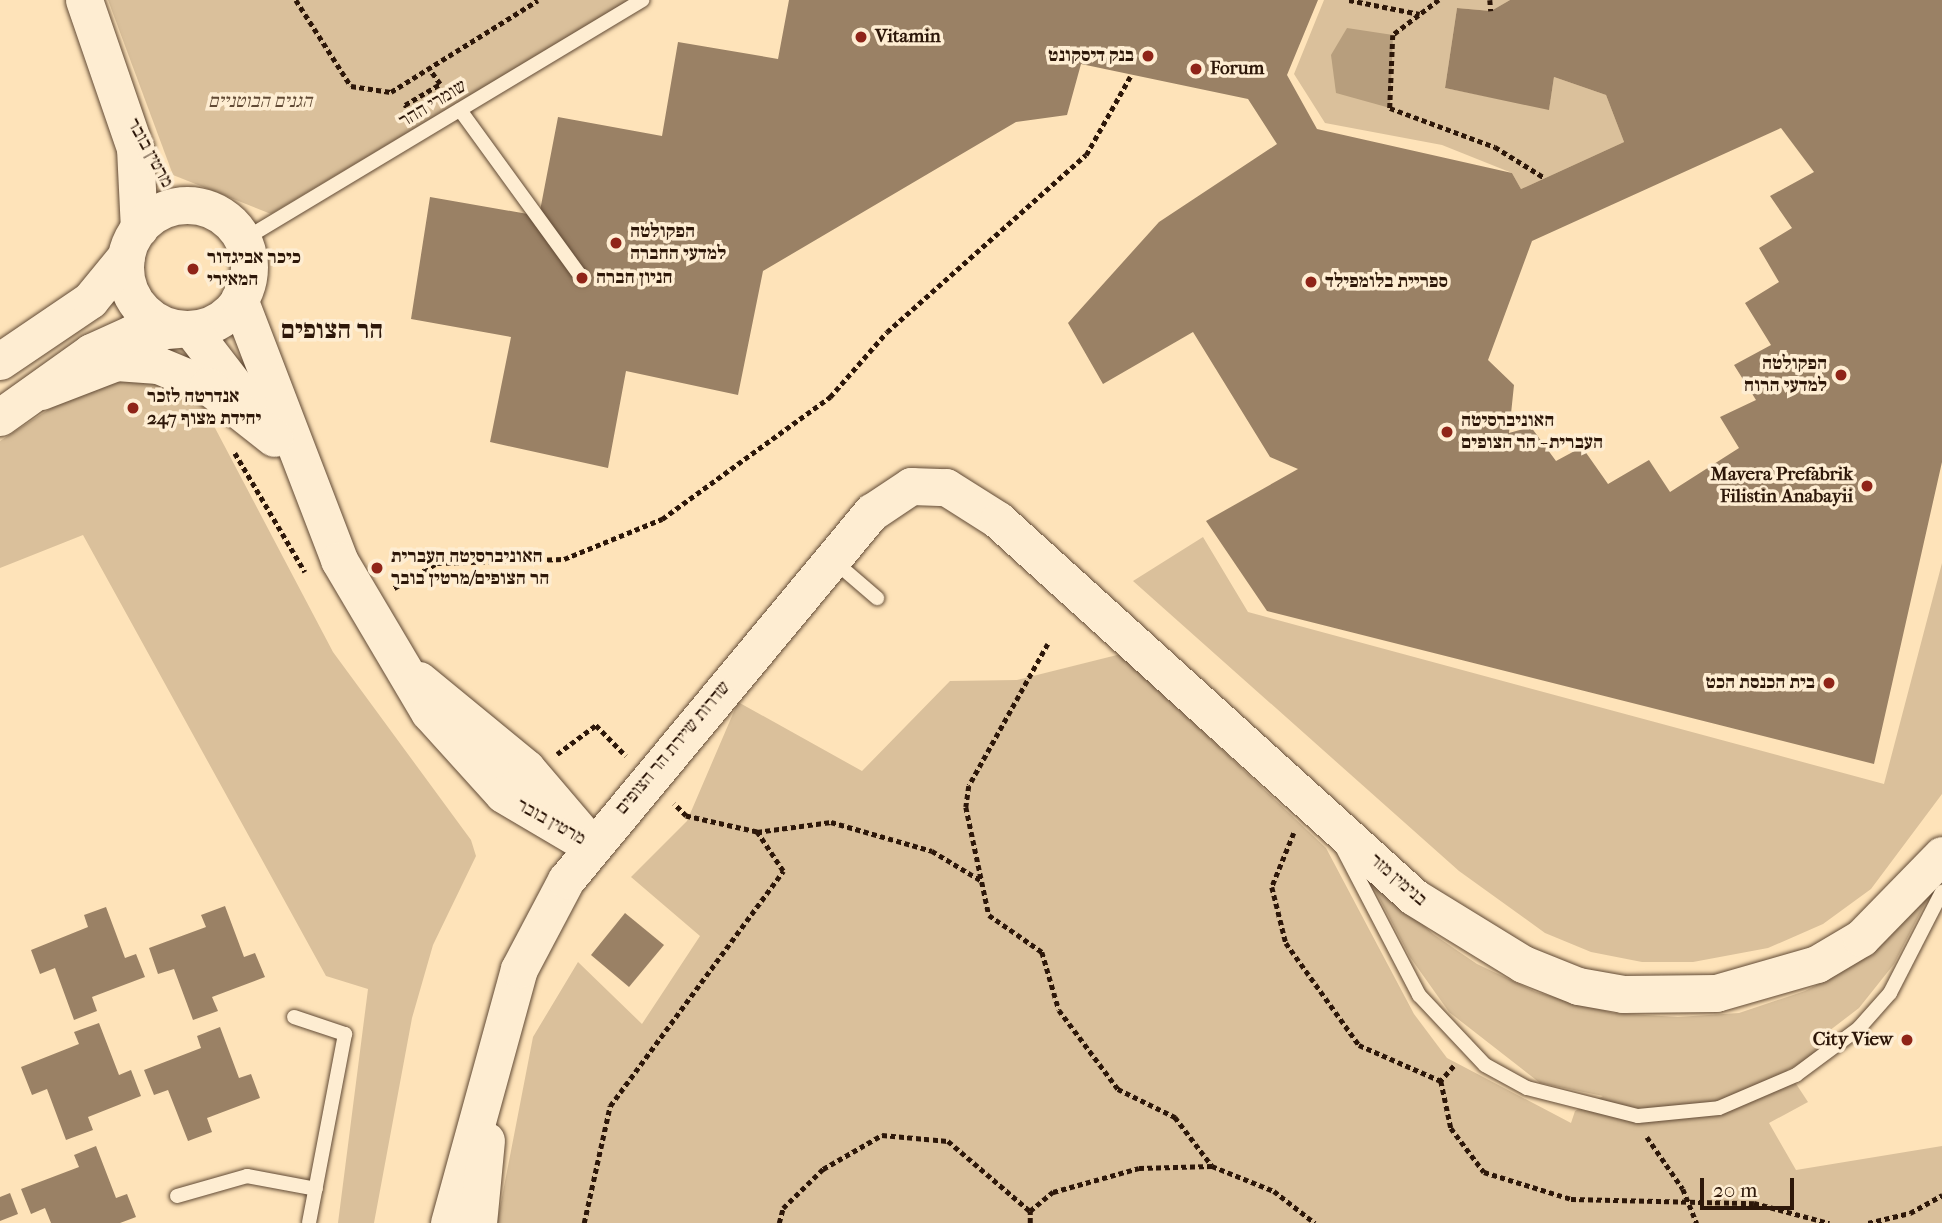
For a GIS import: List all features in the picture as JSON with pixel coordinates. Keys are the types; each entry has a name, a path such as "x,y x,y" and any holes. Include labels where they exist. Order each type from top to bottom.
{"street":[{"name":"מרטין בובר","path":"84,0 122,100 158,175 181,205"},
{"name":"מרטין בובר","path":"122,100 139,175 132,243"},
{"path":"0,361 90,300 132,243 163,209 181,205 218,213 243,240 249,260 239,299 218,319 184,329 133,333 90,352 40,391 0,416"},
{"path":"132,243 126,276 143,311 184,329"},
{"name":"מרטין בובר","path":"239,299 317,512"},
{"name":"מרטין בובר","path":"184,329 274,438 317,512 363,605 443,730 491,783 591,846"},
{"path":"40,391 116,362 158,365 208,386 274,438"},
{"name":"שדרות שיירת הר הצופים","path":"449,1223 491,1062 519,969 552,902 591,846 886,499 924,484"},
{"name":"בנימין מזר","path":"924,484 946,486 979,506 1101,611 1414,897 1465,931 1578,986 1623,994 1716,993 1816,964 1861,938 1942,855"},
{"name":"שדרות שיירת הר הצופים","path":"478,1223 491,1062"}],"lane":[{"name":"שומרי ההר","path":"243,240 642,0"},
{"path":"460,110 582,278"},
{"path":"833,560 877,598"},
{"path":"1319,809 1391,950 1419,995 1469,1050 1527,1088 1625,1114 1684,1115 1719,1108 1796,1075 1858,1028 1890,993 1942,892"},
{"path":"294,1017 345,1034 309,1223"},
{"path":"177,1196 247,1176 316,1189"}],"path":[{"path":"296,0 351,86 391,92 538,0"},
{"path":"1349,0 1420,14"},
{"path":"1439,0 1393,35 1390,107 1495,147 1545,178"},
{"path":"1490,0 1491,11"},
{"path":"405,105 440,84 429,69"},
{"path":"363,605 437,564 565,559 662,519 830,397 906,314 1086,155 1130,76"},
{"path":"1048,644 969,786 966,807 989,915 1042,952 1059,1010 1118,1089 1175,1117 1212,1166"},
{"path":"1319,809 1272,887 1286,943 1359,1045 1441,1081"},
{"path":"686,816 757,832 831,822 932,851 982,881"},
{"path":"584,1223 610,1106 783,871 757,832"},
{"path":"1441,1081 1469,1050"},
{"path":"1441,1081 1451,1128 1484,1172 1571,1199 1691,1204 1754,1203 1829,1223"},
{"path":"1625,1114 1691,1204 1697,1223"},
{"path":"779,1223 783,1208 823,1169 882,1135 948,1141 1030,1211 1030,1223"},
{"path":"1030,1211 1053,1192 1139,1168 1212,1166 1274,1191 1315,1223"},
{"path":"1868,1223 1910,1213 1942,1195"}],"green space":[{"name":"הגנים הבוטניים","path":"108,0 629,0 271,214 173,175"},
{"path":"1324,0 1510,0 1491,11 1457,8 1445,88 1549,109 1554,77 1606,95 1624,142 1521,189 1512,173 1442,145 1325,123 1294,74"},
{"path":"116,366 195,390 333,652 471,840 476,856 433,945 412,1018 374,1223 338,1223 368,989 326,976 83,535 0,568 0,441"},
{"path":"1203,537 1248,612 1884,784 1942,563 1942,794 1871,889 1823,924 1768,948 1693,962 1642,962 1591,952 1545,933 1459,871 1133,581"},
{"path":"1121,654 1326,848 1414,1014 1447,1058 1571,1123 1575,1111 1603,1096 1540,1083 1449,1012 1410,957 1363,867 1433,934 1477,964 1536,992 1613,1013 1678,1017 1739,1013 1805,991 1842,972 1930,894 1894,964 1859,1008 1829,1031 1839,1045 1787,1070 1808,1102 1769,1123 1796,1170 1942,1146 1942,1223 497,1223 533,1037 578,962 642,1024 700,936 631,877 687,821 738,702 862,771 950,681 1017,680"}],"shaded area":[{"path":"1347,28 1393,35 1390,108 1336,93 1331,55"}],"building":[{"path":"789,0 1318,0 1287,75 1317,129 1512,173 1521,189 1624,142 1606,95 1554,77 1549,110 1445,88 1457,8 1491,11 1510,0 1942,0 1942,462 1874,764 1267,611 1206,521 1298,469 1270,457 1193,332 1103,384 1068,323 1159,222 1277,144 1248,99 1081,64 1067,115 1016,122 763,271 738,395 626,371 608,468 490,442 511,337 411,319 430,197 539,216 558,117 662,136 678,42 778,59","holes":["1781,128 1814,172 1770,196 1792,228 1759,248 1779,282 1745,303 1771,345 1734,365 1756,400 1720,417 1739,448 1670,492 1649,460 1608,484 1582,447 1556,461 1531,427 1509,433 1514,385 1488,360 1532,241"]},
{"path":"225,906 244,957 255,953 265,977 212,997 218,1011 193,1020 174,969 158,974 149,948 206,927 201,915"},
{"path":"106,907 125,958 136,954 145,977 92,997 97,1011 74,1020 55,968 40,974 31,950 88,927 84,915"},
{"path":"625,913 664,945 629,987 591,955"},
{"path":"99,1023 119,1075 131,1070 141,1096 88,1117 93,1130 66,1140 47,1089 32,1095 21,1067 79,1044 74,1032"},
{"path":"220,1027 239,1078 251,1074 260,1098 207,1118 212,1132 188,1141 168,1090 154,1095 144,1070 201,1048 197,1036"},
{"path":"96,1146 116,1198 127,1194 136,1217 120,1223 51,1223 45,1208 31,1214 21,1189 79,1167 74,1155"},
{"path":"10,1193 18,1214 0,1221 0,1197"}],"place":[{"name":"Vitamin","path":"861,37"},
{"name":"בנק דיסקונט","path":"1148,56"},
{"name":"Forum","path":"1196,69"},
{"name":"הפקולטה למדעי החברה","path":"616,243"},
{"name":"כיכר אביגדור המאירי","path":"193,269"},
{"name":"חניון חברה","path":"582,278"},
{"name":"ספריית בלומפילד","path":"1311,282"},
{"name":"הפקולטה למדעי הרוח","path":"1841,375"},
{"name":"אנדרטה לזכר יחידת מצוף 247","path":"133,408"},
{"name":"האוניברסיטה העברית - הר הצופים","path":"1447,432"},
{"name":"Mavera Prefabrik Filistin Anabayii","path":"1867,486"},
{"name":"האוניברסיטה העברית הר הצופים/מרטין בובר","path":"377,568"},
{"name":"בית הכנסת הכט","path":"1829,683"},
{"name":"City View","path":"1907,1040"}],"district":[{"name":"הר הצופים","path":"332,330"}]}
